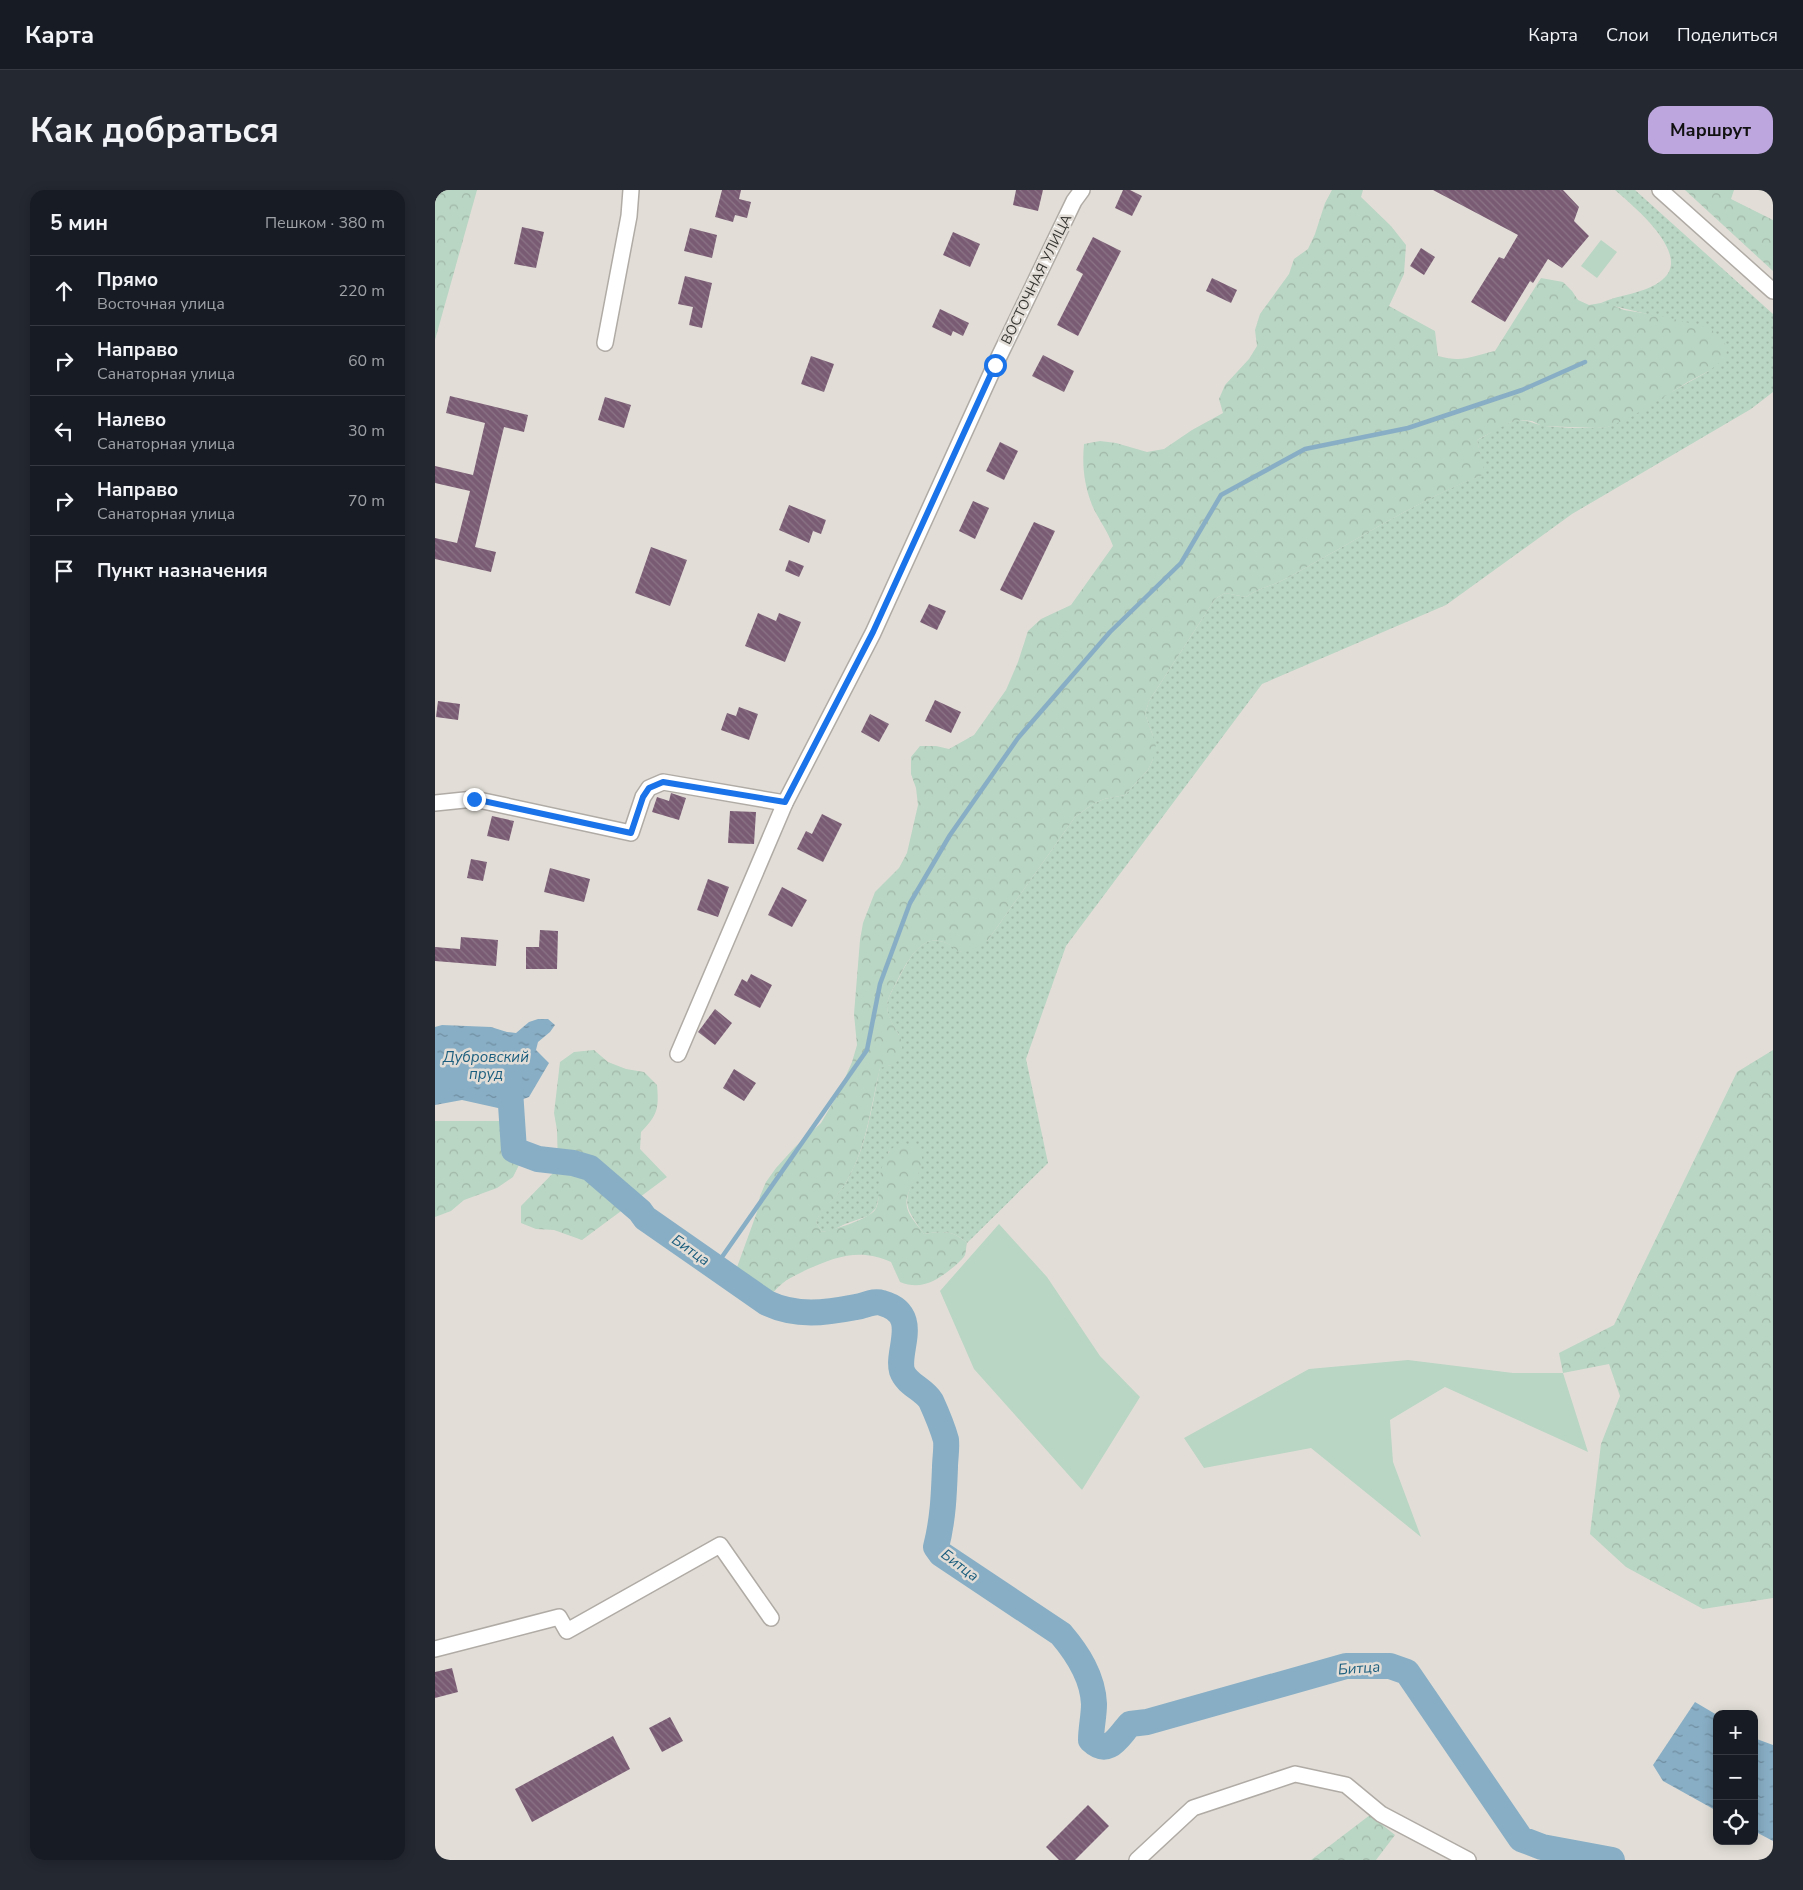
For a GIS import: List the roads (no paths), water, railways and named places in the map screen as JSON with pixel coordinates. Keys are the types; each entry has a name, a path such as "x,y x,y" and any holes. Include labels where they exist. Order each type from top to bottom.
{"street":[{"path":"605,343 629,216 631,190"},
{"name":"ВОСТОЧНАЯ УЛИЦА","path":"678,1054 785,802 873,632 995,365 1074,201 1082,190"},
{"path":"1660,190 1773,291"},
{"path":"435,803 474,799 631,833 643,797 649,788 663,782 785,802"},
{"path":"435,1649 559,1617 567,1631 720,1545 771,1618"},
{"path":"1137,1860 1193,1808 1295,1774 1346,1785 1381,1814 1468,1860"}],"water":[{"name":"Дубровский пруд","path":"538,1019 548,1019 555,1025 538,1042 536,1050 549,1063 529,1097 498,1108 462,1100 435,1105 435,1027 442,1025 491,1027 516,1033 529,1022"},
{"path":"1695,1702 1713,1713 1713,1809 1663,1781 1653,1765"},
{"path":"1758,1739 1773,1745 1773,1841 1758,1833"}],"waterway":[{"path":"715,1267 867,1050 880,984 910,903 950,835 1018,738 1110,632 1181,563 1221,495 1305,449 1408,428 1522,390 1585,362"},
{"name":"Битца","path":"435,1082 489,1071 509,1075 514,1150 538,1159 573,1163 590,1168 640,1211 645,1218 767,1303 800,1312 822,1312 875,1302 894,1308 901,1315 905,1333 901,1362 902,1371 904,1376 931,1401 946,1440 943,1507 936,1547 941,1554 1061,1634 1079,1658 1091,1684 1094,1704 1091,1740 1097,1745 1108,1746 1113,1743 1130,1724 1147,1722 1346,1666 1390,1666 1407,1672 1521,1839 1542,1847 1612,1860"}]}
